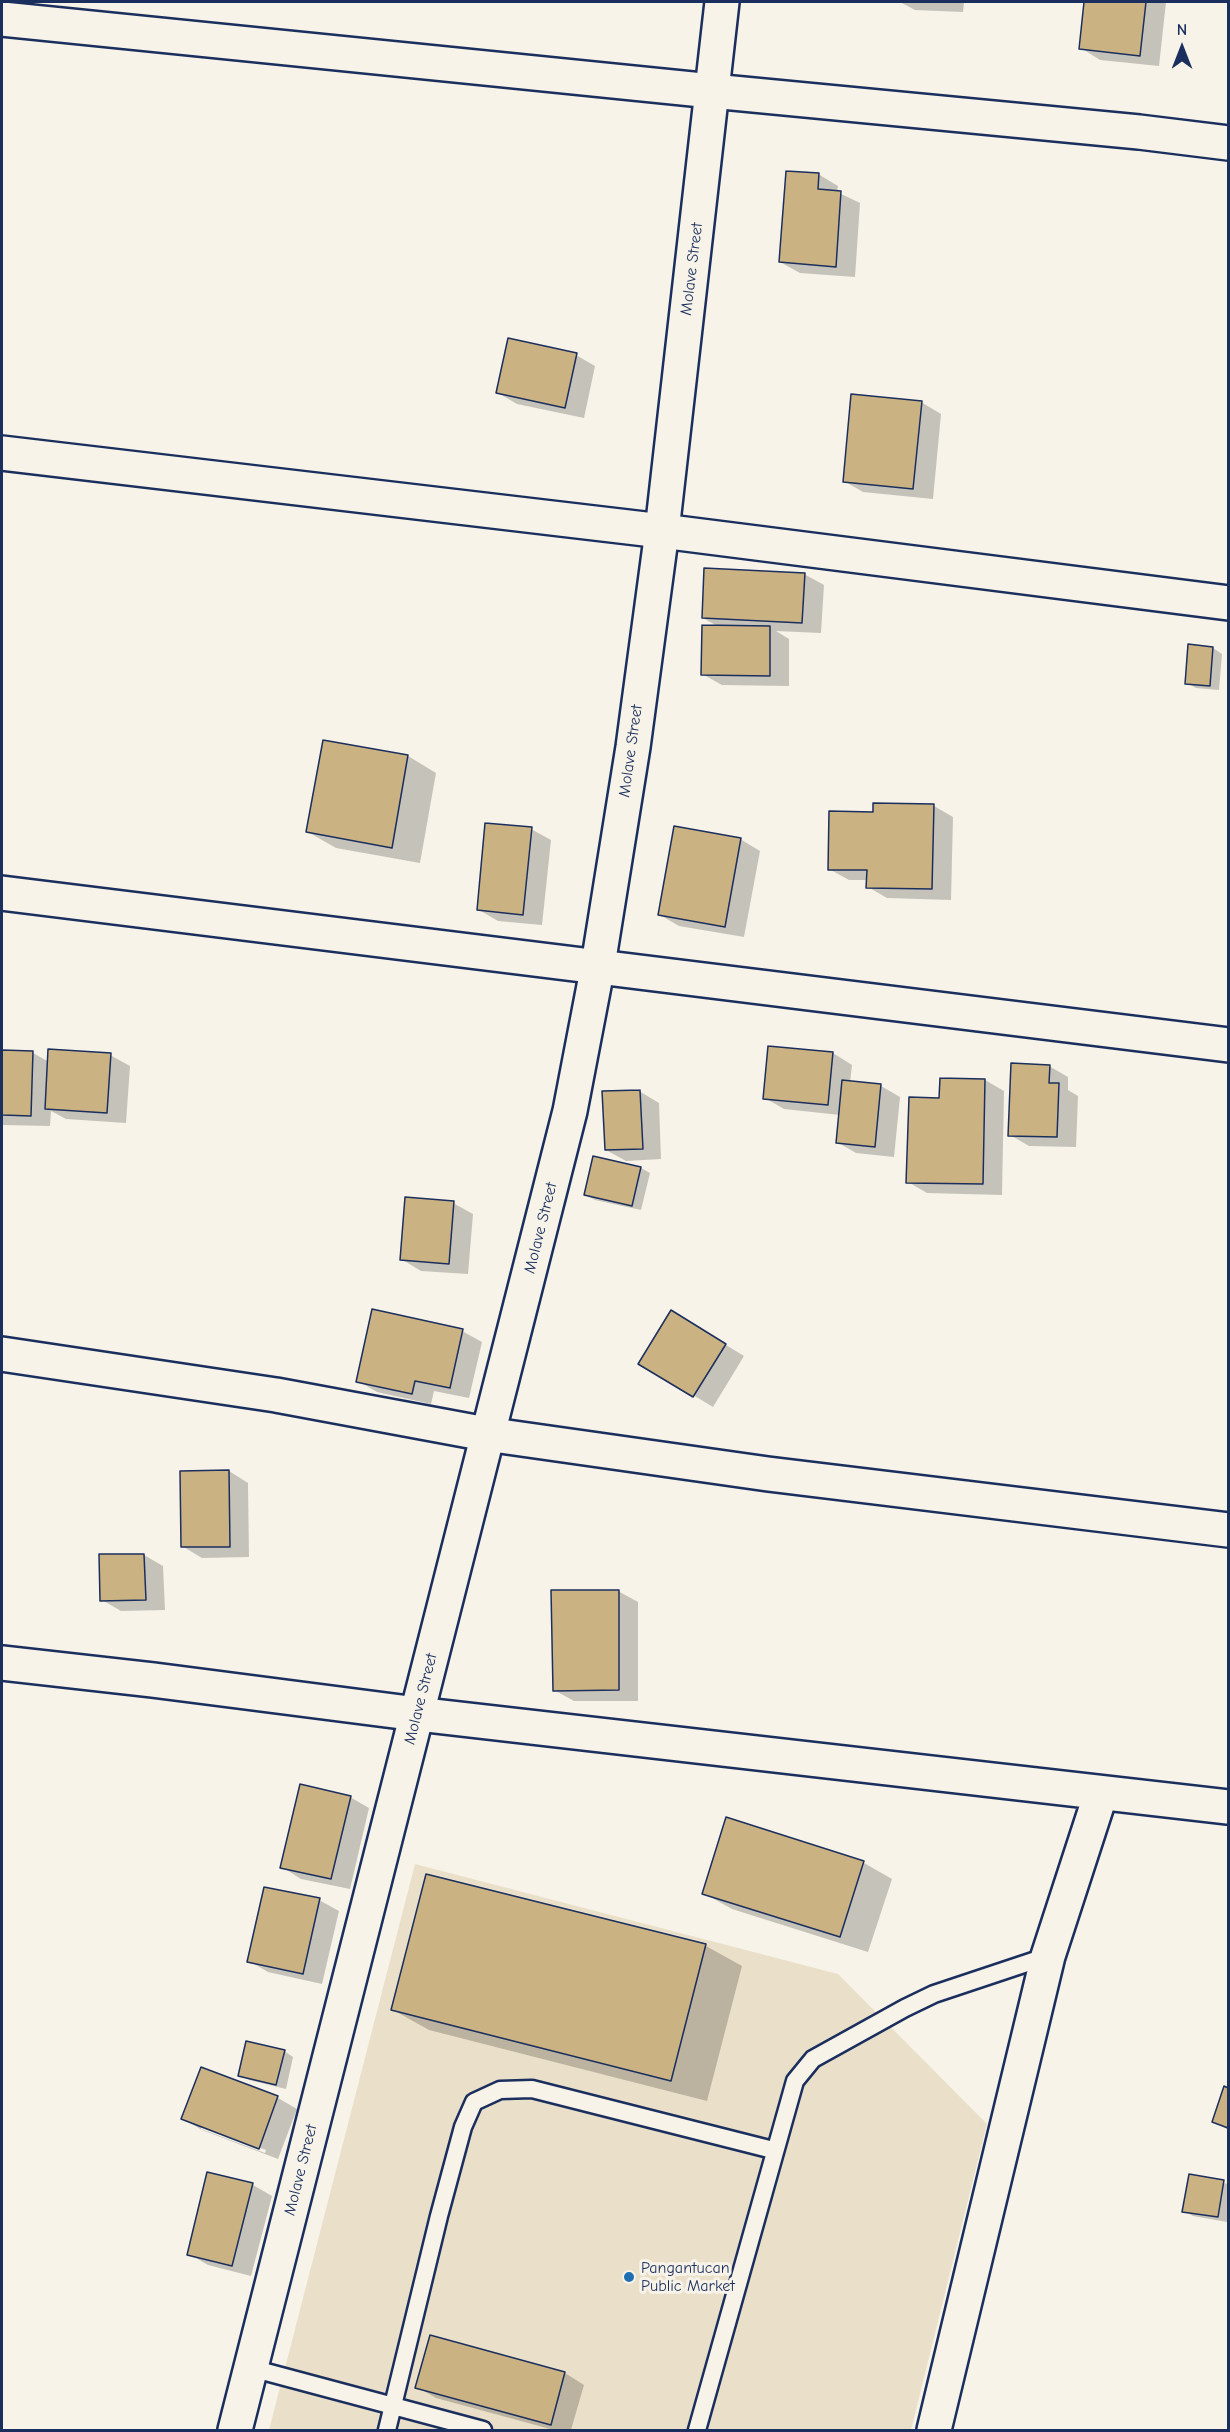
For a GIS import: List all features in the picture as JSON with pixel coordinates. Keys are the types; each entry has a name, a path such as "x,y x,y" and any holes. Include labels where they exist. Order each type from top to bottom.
{"street":[{"name":"Molave Street","path":"235,2430 486,1434 538,1243 570,1111 598,965 633,747 662,531 722,2"},
{"path":"2,19 712,91 1128,130 1228,143"},
{"path":"2,453 662,531 1228,603"},
{"path":"2,892 1228,1045"},
{"path":"2,1354 276,1395 486,1434 768,1474 1228,1530"},
{"path":"2,1663 417,1714 1228,1807"},
{"path":"934,2430 1048,1956 1101,1793"}],"lane":[{"path":"697,2430 773,2150 795,2081 813,2059 862,2030 934,1994 1048,1956"},
{"path":"387,2430 439,2216 463,2127 474,2102 500,2090 532,2089 773,2150"},
{"path":"251,2368 483,2430"}],"shaded area":[{"name":"Pangantucan Public Market","path":"415,1864 838,1974 987,2124 911,2430 269,2430"}],"building":[{"path":"1084,2 1146,2 1140,56 1079,49"},
{"path":"786,171 819,173 818,189 841,191 836,267 779,262"},
{"path":"508,338 577,353 565,408 496,393"},
{"path":"851,394 922,401 913,489 843,482"},
{"path":"704,568 805,573 802,623 702,618"},
{"path":"702,625 770,626 770,676 701,675"},
{"path":"1188,644 1213,647 1210,686 1185,684"},
{"path":"323,740 408,755 392,848 306,832"},
{"path":"873,803 934,804 932,889 866,888 867,870 828,870 829,811 873,812"},
{"path":"485,823 532,827 523,915 477,910"},
{"path":"674,826 741,838 725,927 658,915"},
{"path":"768,1046 833,1052 828,1105 763,1099"},
{"path":"48,1049 111,1053 107,1113 45,1109"},
{"path":"2,1050 33,1051 31,1116 2,1115"},
{"path":"1011,1063 1050,1065 1049,1083 1059,1083 1057,1137 1008,1136"},
{"path":"940,1078 985,1079 983,1184 906,1183 909,1097 939,1098"},
{"path":"842,1080 881,1084 875,1147 836,1143"},
{"path":"640,1090 643,1149 605,1150 602,1091"},
{"path":"593,1156 641,1167 632,1206 584,1195"},
{"path":"405,1197 454,1201 449,1264 400,1260"},
{"path":"372,1309 463,1329 450,1388 415,1381 412,1394 356,1382"},
{"path":"671,1310 726,1344 693,1397 638,1364"},
{"path":"229,1470 230,1547 181,1547 180,1471"},
{"path":"99,1554 144,1554 146,1600 100,1601"},
{"path":"551,1590 619,1590 619,1690 553,1691"},
{"path":"300,1784 351,1796 331,1879 280,1868"},
{"path":"726,1817 864,1861 840,1937 702,1894"},
{"path":"426,1874 706,1944 671,2081 391,2010"},
{"path":"264,1887 320,1898 303,1974 247,1962"},
{"path":"246,2041 285,2050 276,2085 238,2076"},
{"path":"201,2067 278,2096 259,2149 181,2119"},
{"path":"1224,2086 1228,2088 1228,2128 1212,2122"},
{"path":"207,2172 253,2183 232,2266 187,2255"},
{"path":"1189,2174 1224,2180 1218,2217 1182,2212"},
{"path":"430,2335 565,2372 551,2425 415,2388"}],"place":[{"name":"Pangantucan Public Market","path":"629,2277"}]}
